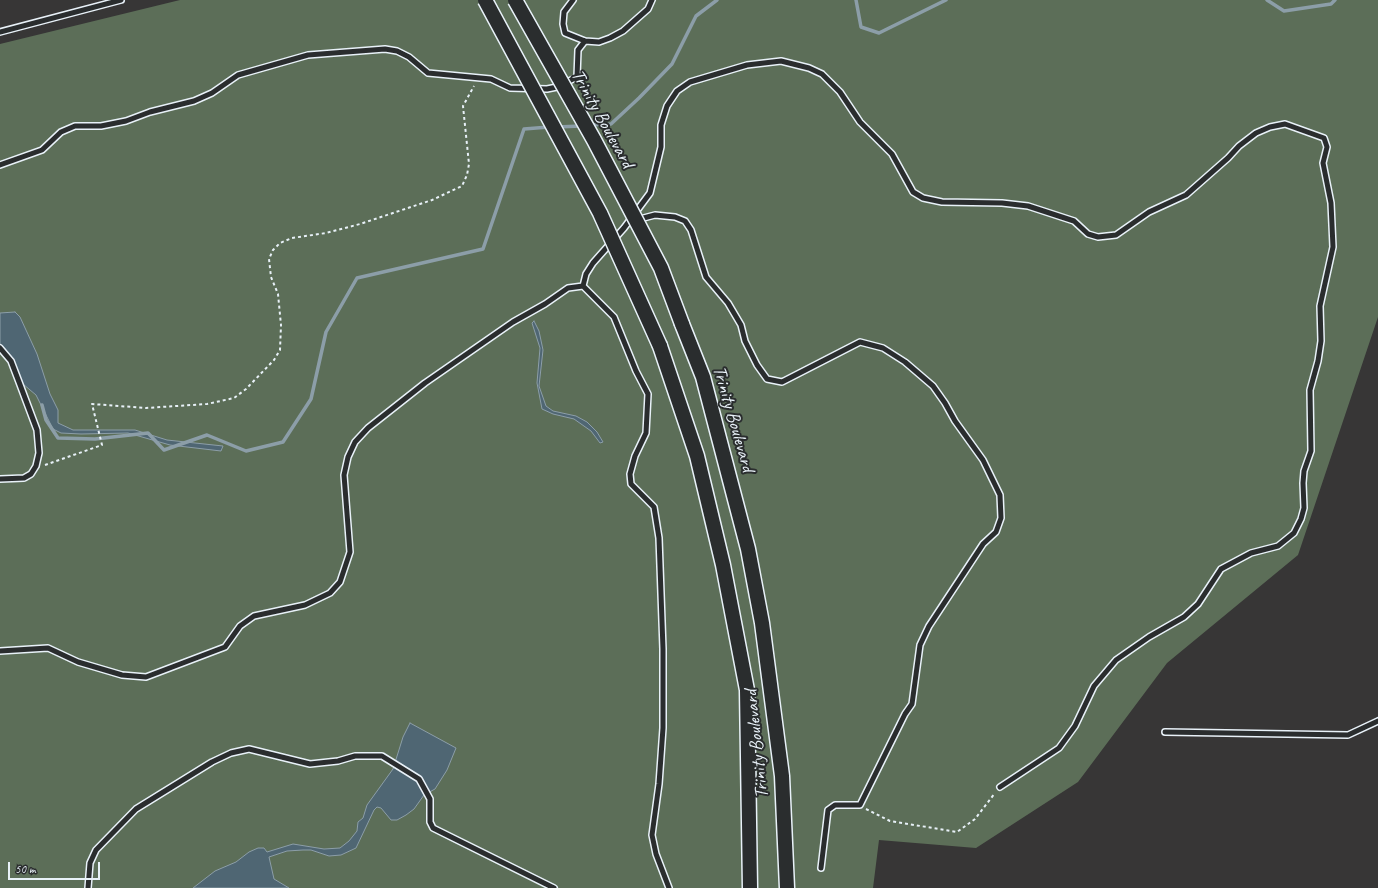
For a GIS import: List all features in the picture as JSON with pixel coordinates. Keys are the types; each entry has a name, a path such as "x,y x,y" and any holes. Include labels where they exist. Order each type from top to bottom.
{"main road":[{"name":"Trinity Boulevard","path":"485,0 600,213 660,346 697,456 723,565 747,690 750,888"},
{"name":"Trinity Boulevard","path":"515,0 594,140 661,268 703,377 748,549 762,623 782,776 787,888"}],"lane":[{"path":"0,32 121,0"},
{"path":"573,0 564,12 562,24 565,33 585,41 598,42 623,31 648,9 652,0"},
{"path":"0,165 42,150 61,132 75,126 101,126 126,121 150,112 194,101 212,93 238,75 308,55 385,49 397,51 409,57 428,73 482,78 510,88 547,89 557,87 577,77 578,50 585,41"},
{"path":"583,286 586,274 593,263 628,223 650,192 661,147 661,125 667,106 677,91 690,82 748,65 781,61 809,68 822,74 840,92 860,122 892,154 912,192 923,198 942,202 1002,203 1028,206 1074,222 1088,234 1098,237 1116,235 1149,212 1186,195 1228,158 1239,146 1256,133 1270,127 1285,124 1324,138 1327,147 1323,163 1331,202 1333,247 1320,306 1321,341 1318,361 1310,390 1311,451 1304,471 1304,508 1301,520 1294,533 1278,546 1251,553 1221,569 1198,604 1184,617 1149,637 1116,660 1094,686 1075,726 1059,748 1000,787"},
{"path":"628,223 655,215 675,217 685,221 691,230 706,277 728,303 738,319 745,341 757,365 767,379 782,382 860,342 883,348 905,362 933,386 955,421 983,460 1000,495 1001,518 996,532 983,544 929,626 920,645 912,704 905,714 860,805 835,805 828,810 821,868"},
{"path":"0,651 48,648 85,664 122,675 146,677 225,647 240,626 254,616 305,605 330,593 340,582 350,552 344,475 348,457 355,442 368,428 425,383 513,322 545,304 568,288 583,286"},
{"path":"583,286 614,317 636,371 648,394 646,433 635,456 630,474 631,484 654,507 659,538 663,649 663,728 659,784 652,835 656,854 669,888"},
{"path":"0,348 11,361 37,430 39,453 34,470 24,478 0,479"},
{"path":"1165,732 1348,736 1378,721"},
{"path":"88,888 90,863 96,850 136,809 212,762 231,753 249,749 310,764 338,761 355,756 382,756 418,779 430,799 430,822 433,828 554,888"}],"path":[{"path":"34,470 44,465 102,445 92,404 146,408 207,404 234,398 246,389 274,360 280,350 281,325 269,259 273,250 280,243 292,238 326,233 360,224 432,200 462,186 467,175 469,164 463,106 471,89 482,78"},
{"path":"860,805 890,821 957,832 975,819 1000,787"}],"green space":[{"path":"180,0 1378,0 1378,317 1298,555 1167,663 1078,782 976,848 879,840 873,888 0,888 0,44"}],"water":[{"path":"15,312 20,317 37,354 50,394 58,410 58,423 73,430 135,430 167,440 223,446 221,451 170,445 128,433 61,433 53,429 36,395 23,384 14,362 0,344 0,313"},
{"path":"534,321 539,331 543,350 539,386 546,406 553,411 576,416 587,422 597,432 603,442 600,443 591,431 574,419 553,414 542,409 537,383 540,348 532,323"},
{"path":"410,723 456,748 447,770 435,789 424,795 414,809 397,820 391,820 381,808 377,807 374,810 356,848 341,855 329,856 311,850 303,850 287,851 269,857 274,879 289,888 193,888 215,871 236,862 249,852 258,848 264,848 267,852 293,844 324,849 340,848 349,841 357,831 358,822 363,818 367,805 393,769 403,737"}],"waterway":[{"path":"589,125 611,124 639,98 672,64 696,16 717,0"},
{"path":"856,0 861,27 879,33 946,0"},
{"path":"1267,0 1284,11 1331,4 1335,0"},
{"path":"557,127 581,126"},
{"path":"42,405 46,420 58,438 95,439 148,433 164,450 207,435 246,451 283,442 311,399 326,332 357,278 483,249 524,129 549,127"}]}
